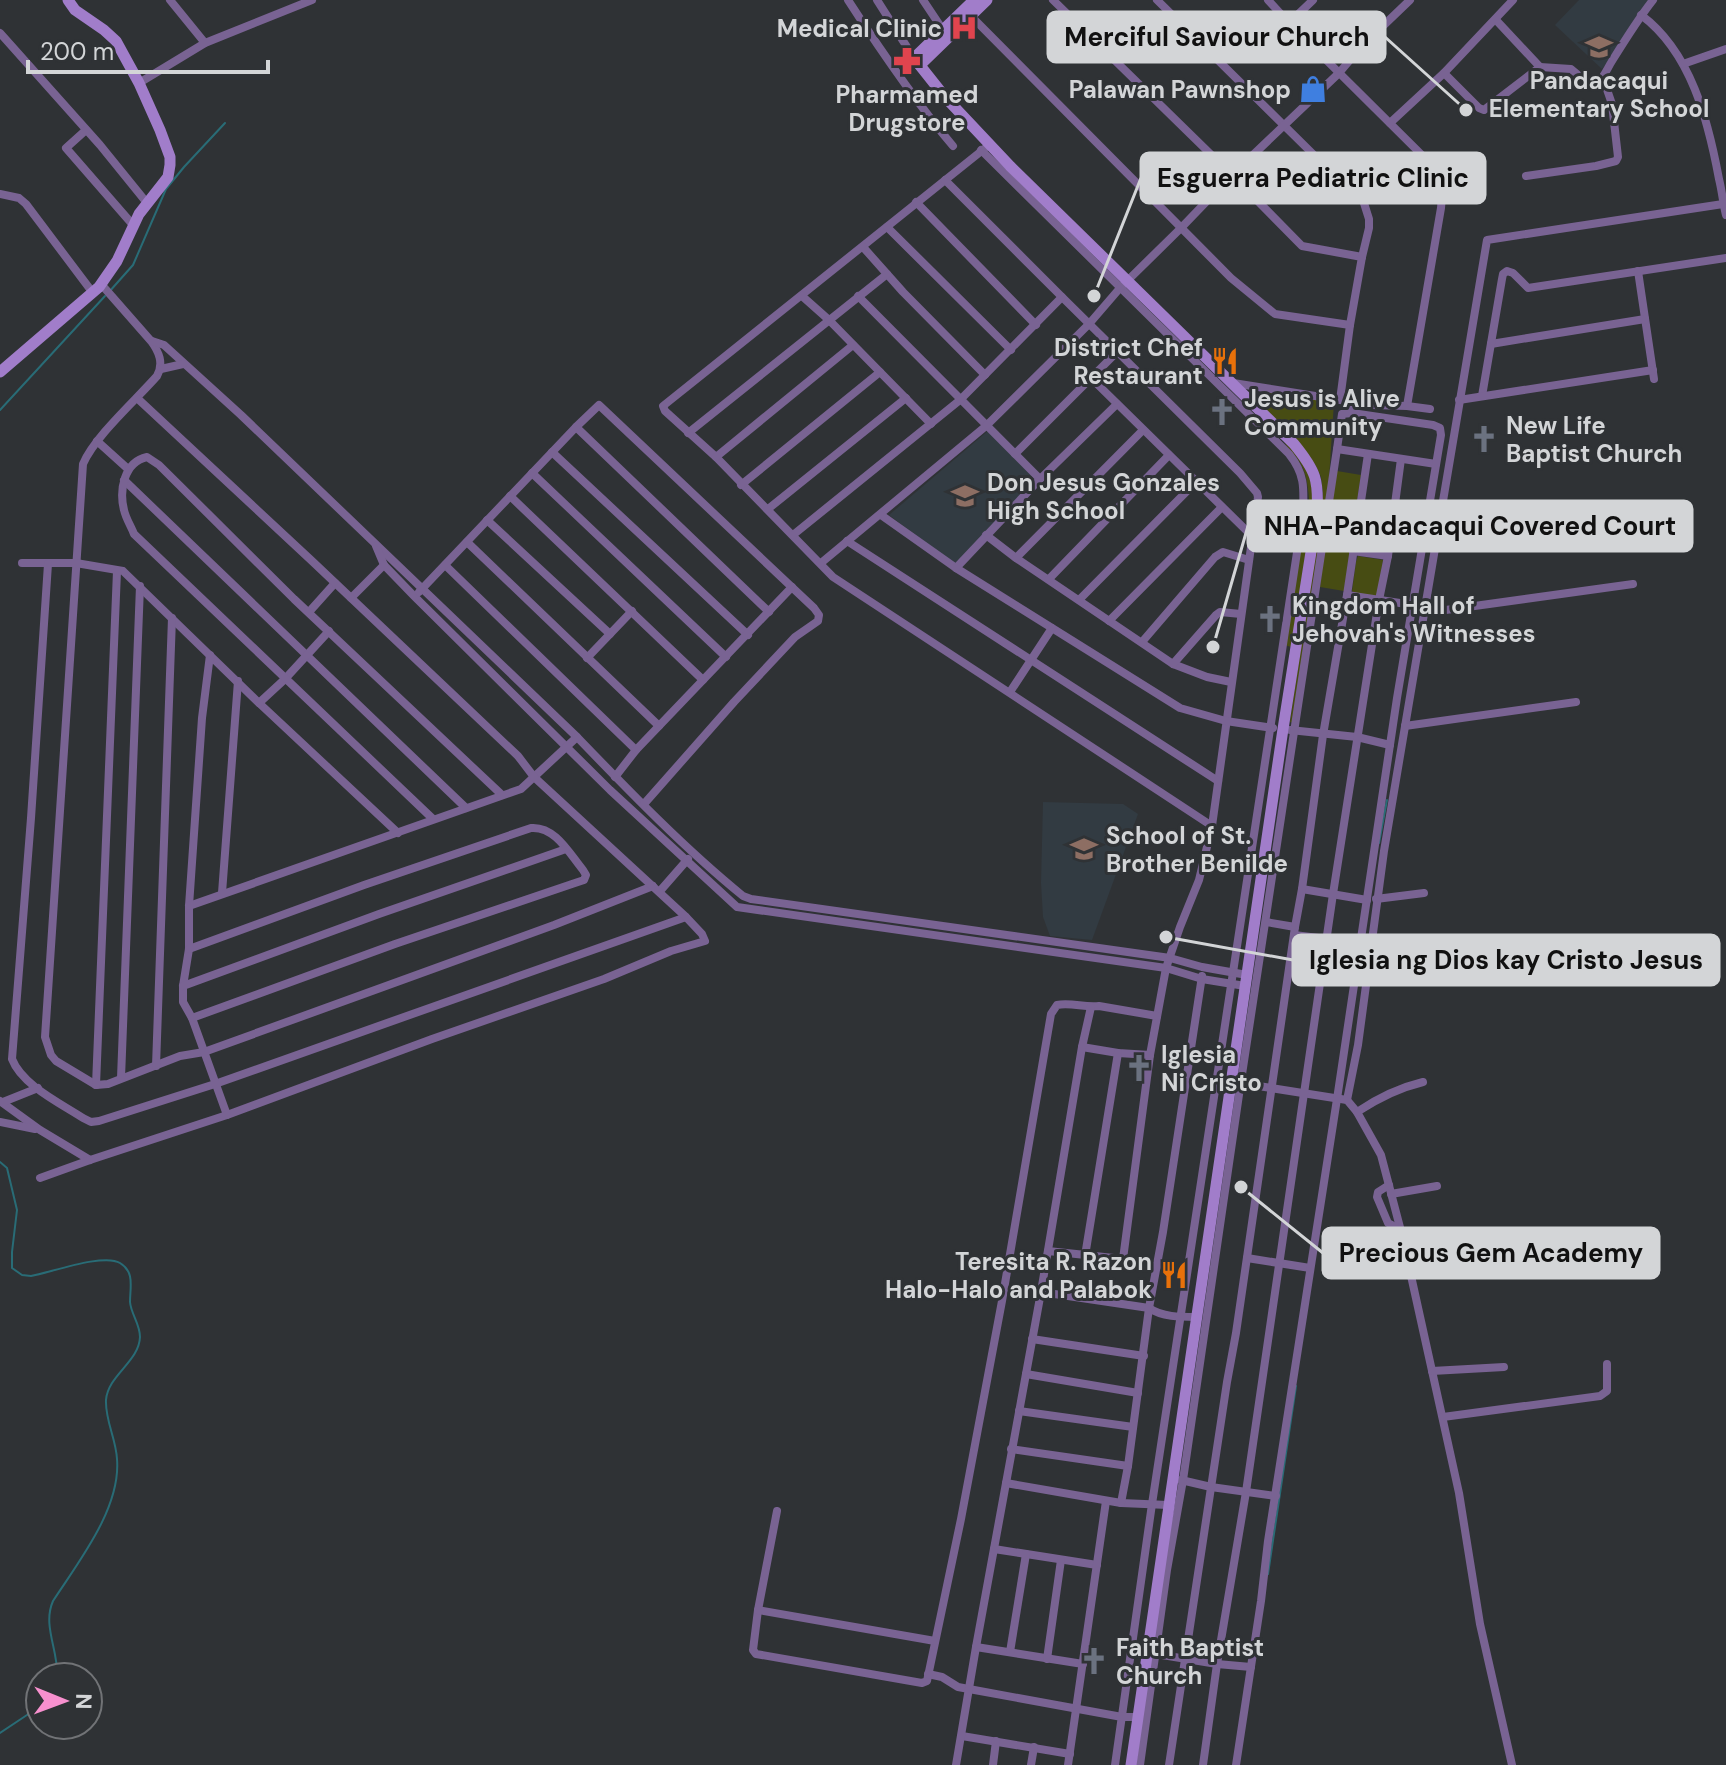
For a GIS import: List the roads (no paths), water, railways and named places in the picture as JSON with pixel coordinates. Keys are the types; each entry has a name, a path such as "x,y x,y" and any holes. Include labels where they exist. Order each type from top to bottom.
{"street":[{"path":"0,372 103,291 133,225 168,177 170,157 160,130 116,41 75,10 68,0"},
{"path":"170,0 205,43"},
{"path":"139,83 205,43 312,0"},
{"path":"848,0 897,75 953,146"},
{"path":"877,0 917,62 986,147 1253,412 1296,463 1303,479 1303,513 1115,1765"},
{"path":"923,0 943,30"},
{"path":"917,62 968,13 974,0"},
{"path":"917,62 943,30 987,0"},
{"path":"1053,0 1302,246 1362,257"},
{"path":"1157,0 1363,200 1369,228 1350,325 1340,400"},
{"path":"1268,0 1440,173 1443,184 1441,208 1407,406"},
{"path":"1289,23 1313,0"},
{"path":"821,563 986,426 1232,175 1410,0"},
{"path":"1390,123 1444,73 1513,0"},
{"path":"1444,73 1476,106 1484,110 1540,67 1571,69 1592,85 1597,84 1653,0"},
{"path":"968,13 1231,278 1275,314 1350,325"},
{"path":"1641,15 1658,27 1683,64 1694,88 1709,136 1726,215"},
{"path":"1496,20 1540,67"},
{"path":"0,33 147,203"},
{"path":"1683,64 1726,49"},
{"path":"1526,176 1616,161 1612,104 1603,78"},
{"path":"86,130 66,148 133,225"},
{"path":"986,147 663,406 664,411 716,457 833,577 1212,826"},
{"path":"945,180 1240,473 1258,497 1212,826 1199,880 1166,968 1150,1055 1123,1259"},
{"path":"0,194 19,198 26,204 151,341 159,355 161,369 97,441 83,464 45,1037 56,1061 96,1085 108,1084 656,889 694,852"},
{"path":"916,202 1036,325"},
{"path":"1372,900 1405,726 1487,240 1723,204"},
{"path":"887,227 1011,350"},
{"path":"863,247 985,375"},
{"path":"1482,396 1502,279 1507,271 1511,271 1528,288 1726,258"},
{"path":"1459,400 1654,374 1638,271"},
{"path":"688,433 887,274"},
{"path":"802,296 931,424"},
{"path":"858,296 1040,479"},
{"path":"793,535 960,400 1062,297"},
{"path":"1491,344 1645,319"},
{"path":"151,341 164,345 241,415 694,852 735,889 751,899 1170,958 1233,972 1246,981"},
{"path":"716,457 853,345"},
{"path":"1015,454 1118,351"},
{"path":"161,369 183,364"},
{"path":"1131,1765 1168,1505 1178,1479 1266,922 1318,496 1311,466 1294,444 1253,412 1232,383 1208,366"},
{"path":"741,485 880,372"},
{"path":"1091,378 1253,537 1298,542"},
{"path":"1232,383 1372,405 1430,409"},
{"path":"1253,412 1263,387"},
{"path":"40,1178 227,1115 705,941 686,917 534,777 518,756 137,398"},
{"path":"768,509 906,398"},
{"path":"1352,413 1353,402"},
{"path":"956,568 1040,479 1117,404"},
{"path":"414,596 599,405 819,615 818,621 795,637 644,804"},
{"path":"1140,1765 1167,1570 1196,1317 1246,981 1340,417 1344,413 1352,413 1433,425 1440,428 1441,435 1390,745 1372,900 1342,1099 1310,1268 1236,1765"},
{"path":"576,427 769,612"},
{"path":"1016,558 1143,430"},
{"path":"97,441 128,469"},
{"path":"1337,449 1436,464"},
{"path":"552,452 748,635"},
{"path":"1169,1765 1368,454"},
{"path":"1049,579 1169,455"},
{"path":"433,819 134,534 123,508 124,480 128,469 141,458 154,461 502,795"},
{"path":"1203,1765 1401,459"},
{"path":"532,473 726,657"},
{"path":"124,480 466,808"},
{"path":"1079,600 1197,481"},
{"path":"510,496 703,680"},
{"path":"1109,621 1222,507"},
{"path":"881,515 956,568 1180,708 1226,721 1357,737 1390,745"},
{"path":"487,520 610,634"},
{"path":"986,535 1173,664 1231,682"},
{"path":"847,541 1218,781"},
{"path":"467,542 659,726"},
{"path":"375,543 384,565 414,596 567,747 737,907 1166,968 1232,984 1246,981"},
{"path":"1353,551 1388,556"},
{"path":"1142,642 1215,557 1223,552 1249,560"},
{"path":"22,563 76,563 123,571 398,833"},
{"path":"48,564 12,1059 16,1070 27,1081 91,1122 215,1084 686,917"},
{"path":"351,598 384,565"},
{"path":"445,565 636,750"},
{"path":"96,1085 117,571"},
{"path":"309,612 335,583"},
{"path":"1424,613 1633,584"},
{"path":"121,1078 140,586"},
{"path":"615,777 636,750 792,587"},
{"path":"1347,595 1413,605"},
{"path":"587,658 632,611"},
{"path":"1173,664 1220,612 1241,614"},
{"path":"156,1066 172,618"},
{"path":"1010,692 1052,628"},
{"path":"259,703 329,631"},
{"path":"210,655 202,718 189,906 189,949 183,1002 192,1018 227,1115"},
{"path":"222,893 238,681"},
{"path":"1405,726 1576,702"},
{"path":"189,906 521,789 577,737"},
{"path":"189,949 531,828 540,827 555,835 586,875 584,880 192,1018"},
{"path":"183,986 566,849"},
{"path":"1302,889 1372,900 1424,893"},
{"path":"855,923 857,912"},
{"path":"1266,922 1327,939"},
{"path":"1121,1503 1202,967"},
{"path":"777,1511 758,1610 753,1650 756,1654 922,1683 927,1681 1002,1301 1051,1014 1060,1004 1099,1006 1157,1016"},
{"path":"956,1765 1091,1007"},
{"path":"1082,1047 1150,1055"},
{"path":"1085,1256 1118,1053"},
{"path":"1241,1081 1342,1099 1357,1112 1381,1155 1443,1417 1480,1624 1512,1765"},
{"path":"1357,1112 1395,1090 1423,1082"},
{"path":"1,1101 38,1088"},
{"path":"1,1101 40,1130 90,1160"},
{"path":"0,1122 40,1130"},
{"path":"1401,1230 1388,1223 1377,1197 1378,1192 1437,1186"},
{"path":"1048,1251 1123,1259 1157,1267"},
{"path":"1247,1258 1310,1268"},
{"path":"1041,1292 1196,1317"},
{"path":"1032,1339 1144,1356"},
{"path":"1443,1417 1600,1396 1607,1391 1607,1364"},
{"path":"1432,1371 1504,1367"},
{"path":"1026,1374 1138,1393"},
{"path":"1019,1411 1133,1427"},
{"path":"1011,1449 1128,1466"},
{"path":"1178,1479 1276,1496"},
{"path":"1006,1483 1106,1501 1168,1505"},
{"path":"1068,1765 1106,1501"},
{"path":"994,1549 1097,1565"},
{"path":"1010,1652 1026,1554"},
{"path":"1047,1659 1061,1560"},
{"path":"758,1610 935,1641"},
{"path":"976,1647 1083,1664"},
{"path":"1156,1654 1251,1667"},
{"path":"928,1674 970,1690 1122,1717 1138,1717"},
{"path":"962,1736 1070,1754"},
{"path":"993,1765 996,1741"},
{"path":"1031,1765 1034,1747"}],"waterway":[{"path":"109,292 133,265 166,189 225,123"},
{"path":"0,410 105,296"},
{"path":"1379,843 1387,800"},
{"path":"0,1162 7,1168 17,1210 12,1268 22,1275 31,1276 102,1260 120,1263 130,1275 130,1302 140,1332 135,1354 112,1383 106,1400 117,1459 112,1496 96,1533 50,1610 56,1661"},
{"path":"1268,1574 1296,1386"},
{"path":"0,1733 24,1717"}],"place":[{"name":"Medical Clinic","path":"964,28"},
{"name":"Pandacaqui Elementary School","path":"1599,47"},
{"name":"Pharmamed Drugstore","path":"907,61"},
{"name":"Palawan Pawnshop","path":"1313,89"},
{"name":"Merciful Saviour Church","path":"1466,110"},
{"name":"Esguerra Pediatric Clinic","path":"1094,296"},
{"name":"District Chef Restaurant","path":"1225,361"},
{"name":"Jesus is Alive Community","path":"1222,412"},
{"name":"New Life Baptist Church","path":"1484,439"},
{"name":"Don Jesus Gonzales High School","path":"965,496"},
{"name":"Kingdom Hall of Jehovah's Witnesses","path":"1270,619"},
{"name":"NHA-Pandacaqui Covered Court","path":"1213,647"},
{"name":"School of St. Brother Benilde","path":"1084,849"},
{"name":"Iglesia ng Dios kay Cristo Jesus","path":"1166,937"},
{"name":"Iglesia Ni Cristo","path":"1139,1068"},
{"name":"Precious Gem Academy","path":"1241,1187"},
{"name":"Teresita R. Razon Halo-Halo and Palabok","path":"1174,1275"},
{"name":"Faith Baptist Church","path":"1094,1661"}]}
